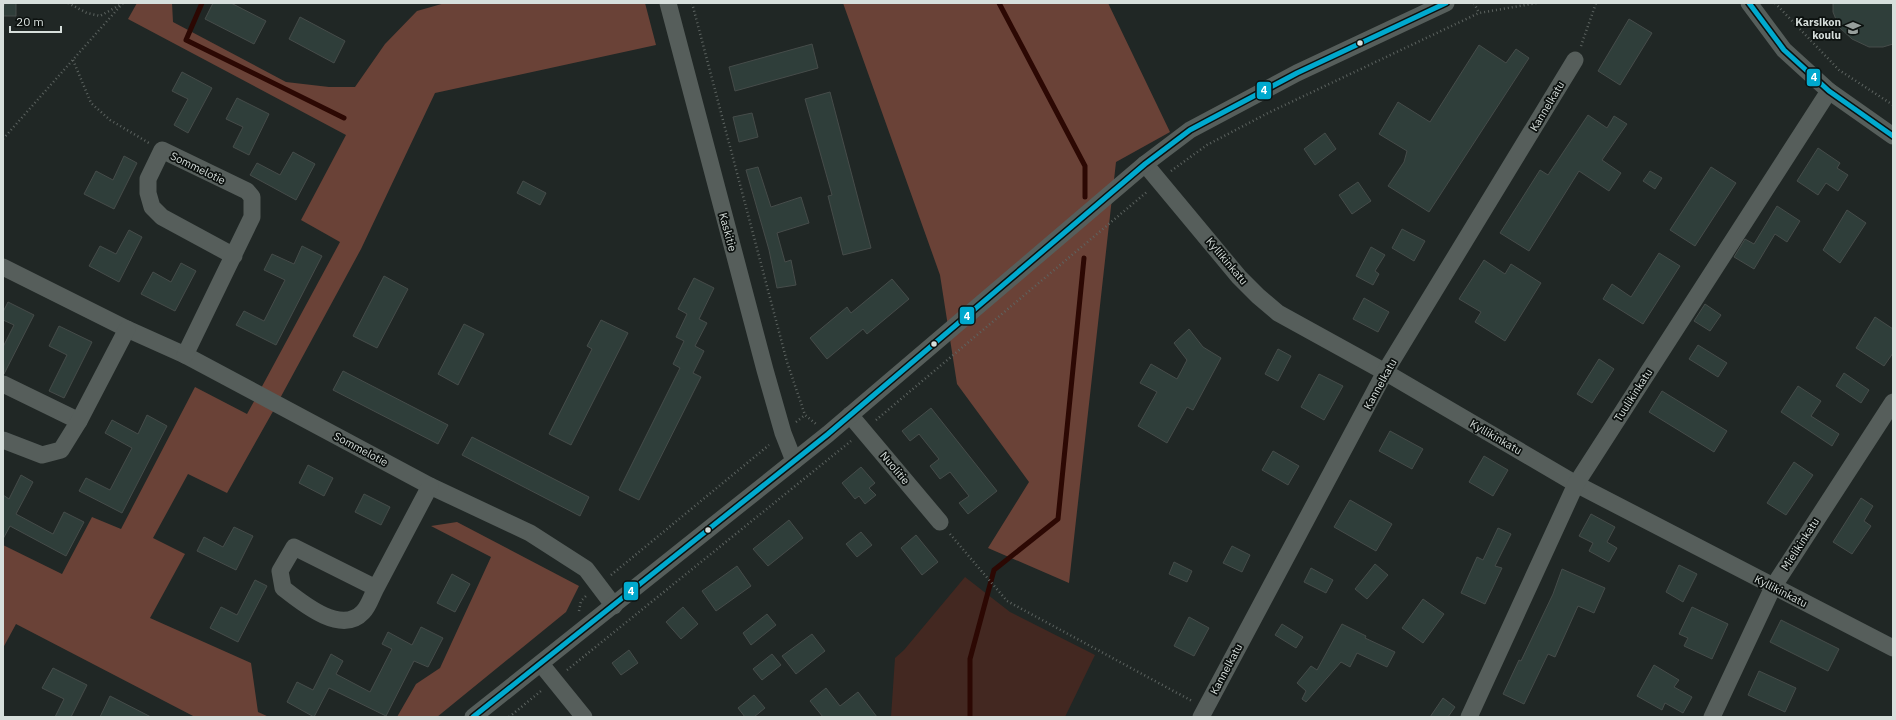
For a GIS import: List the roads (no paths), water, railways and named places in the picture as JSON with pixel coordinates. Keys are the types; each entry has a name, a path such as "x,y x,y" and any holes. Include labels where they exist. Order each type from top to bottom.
{"street":[{"name":"Kaskitie","path":"668,3 783,433 794,461"},
{"path":"473,717 828,434 1145,164 1196,126 1298,73 1446,3"},
{"path":"1749,3 1784,50 1829,91 1893,136"},
{"name":"Kannelkatu","path":"1203,712 1385,372 1575,60"},
{"name":"Tuulikinkatu","path":"1470,717 1576,484 1829,91"},
{"name":"Sommelotie","path":"185,355 234,256 252,217 252,197 247,191 162,150 148,179 148,193 152,207 162,218 234,256"},
{"name":"Kyllikinkatu","path":"1145,164 1160,180 1239,277 1278,313 1385,372 1576,484 1893,648"},
{"name":"Sommelotie","path":"3,267 127,329 185,355 430,486 530,533 586,569 600,585 614,606"},
{"path":"3,440 42,455 61,450 79,421 127,329"},
{"path":"3,384 79,421"},
{"name":"Mielikinkatu","path":"1712,717 1773,587 1893,402"},
{"name":"Nuolitie","path":"850,415 940,522"},
{"path":"376,588 294,547 280,571 283,588 309,609 331,619 352,620 364,612 430,486"},
{"path":"541,664 584,717"}],"waterway":[{"path":"202,3 186,40 344,118"},
{"path":"999,3 1085,166 1085,197"},
{"path":"970,717 970,659 994,570 1058,519 1084,258"}],"place":[{"name":"Karsikon koulu","path":"1853,28"}]}
